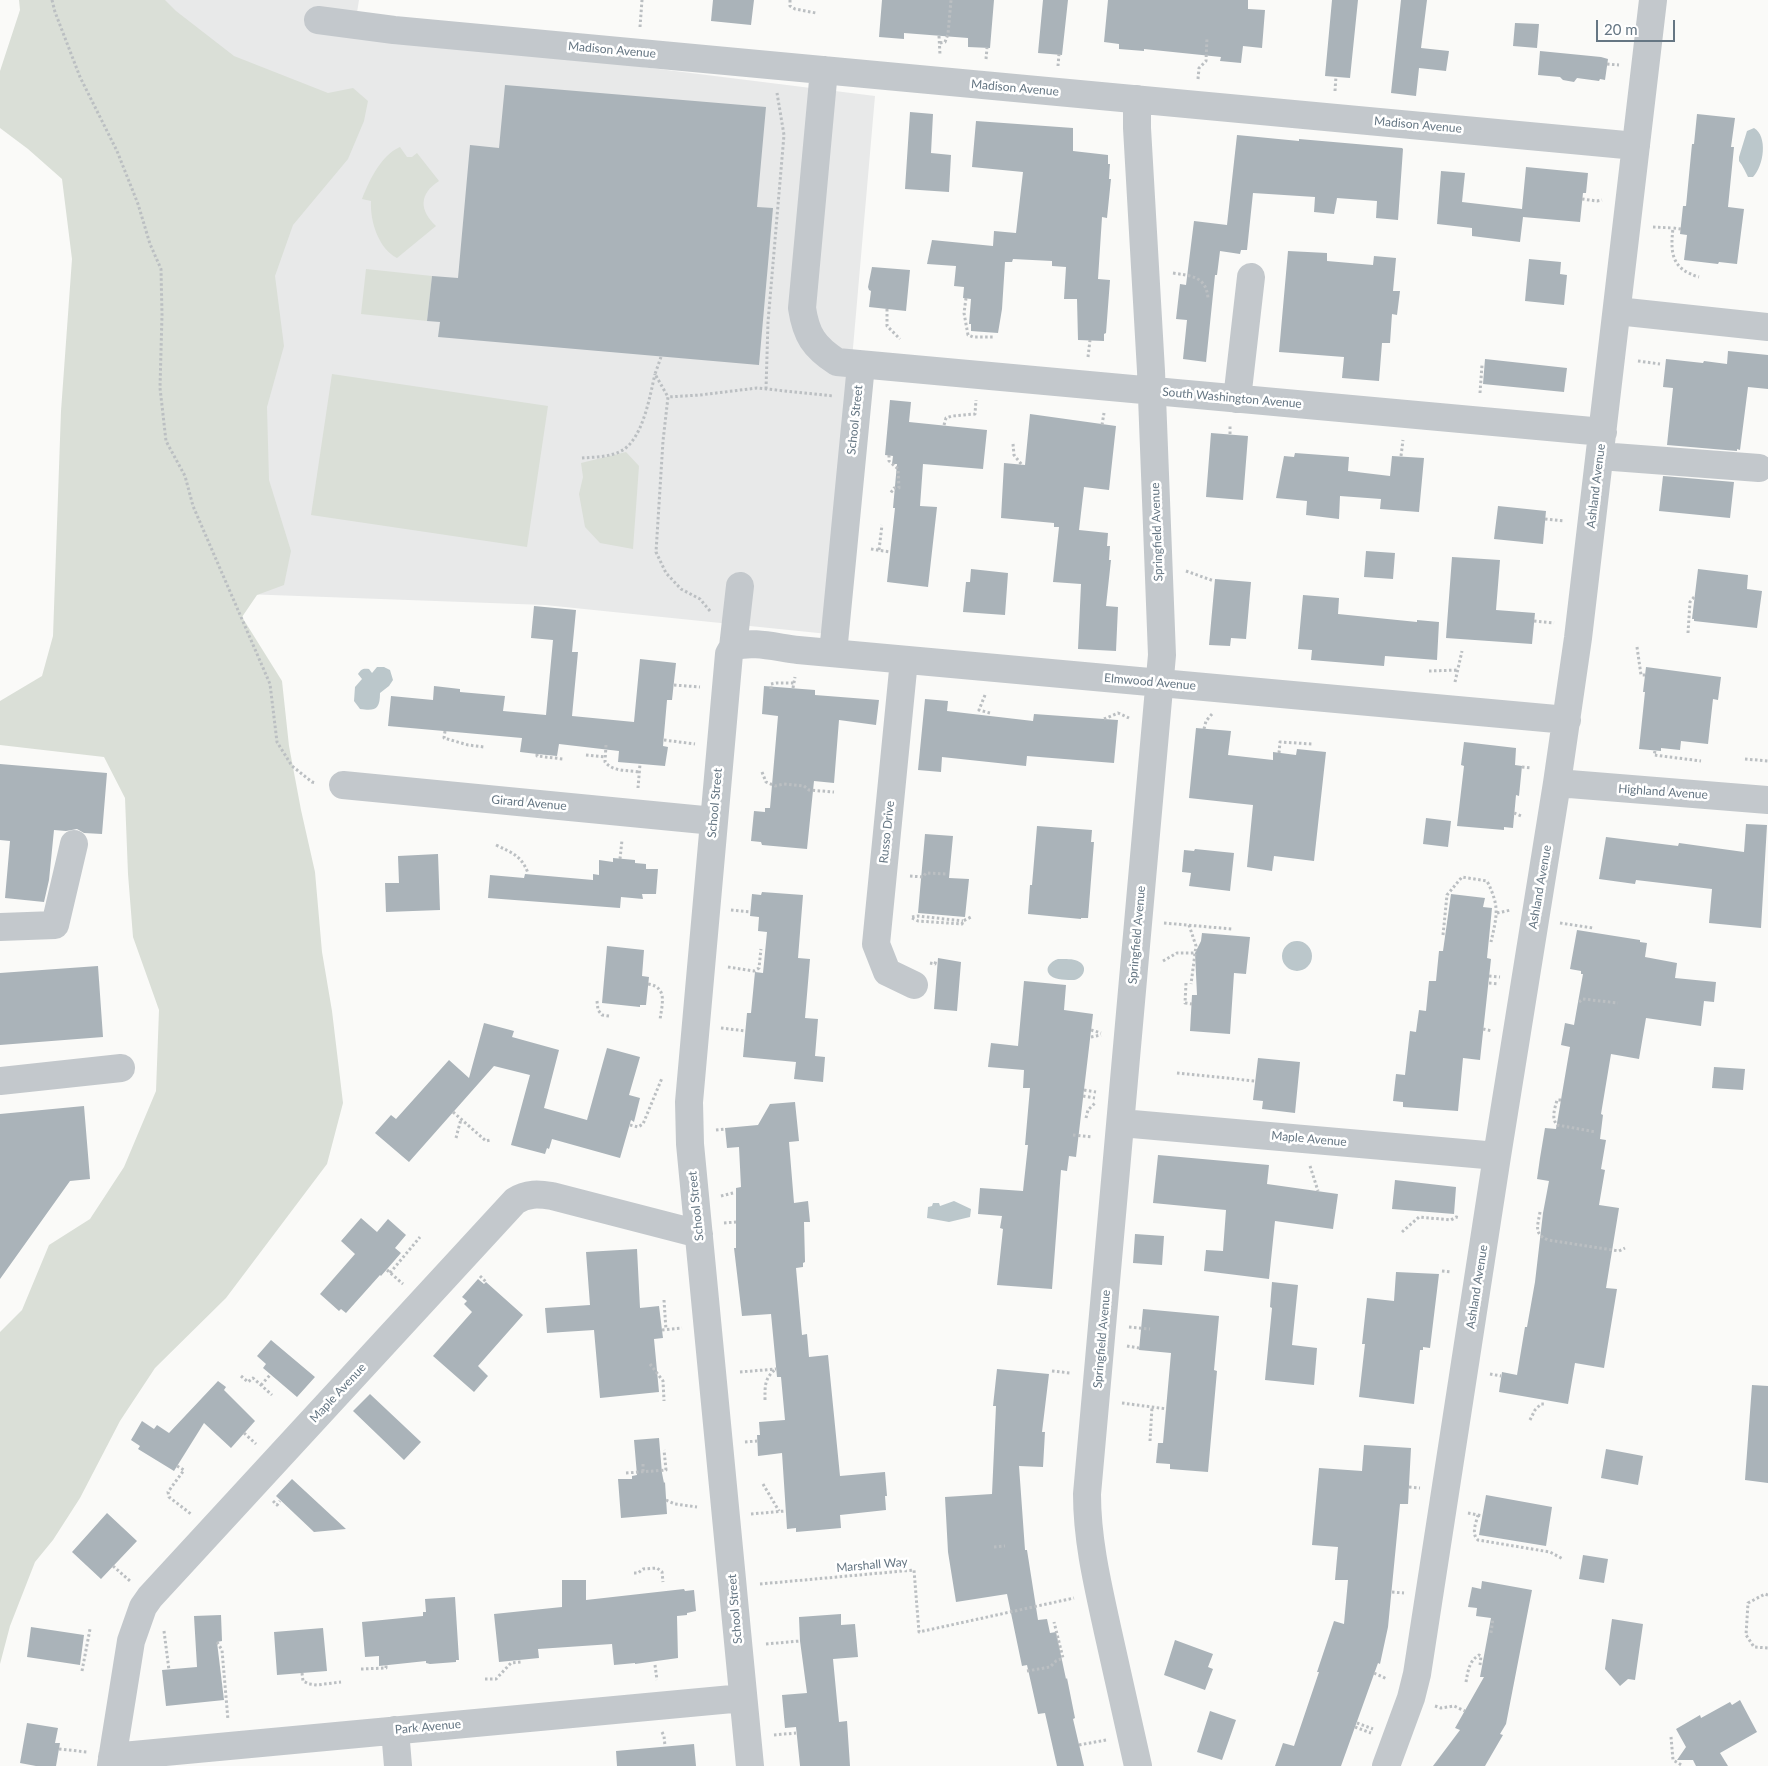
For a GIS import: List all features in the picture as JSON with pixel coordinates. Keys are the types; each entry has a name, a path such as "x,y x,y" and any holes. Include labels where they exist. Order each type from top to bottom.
{"street":[{"name":"Ashland Avenue","path":"1386,1766 1411,1698 1417,1674 1567,720 1653,0"},
{"name":"Madison Avenue","path":"318,20 394,30 1636,146"},
{"name":"South Washington Avenue","path":"824,70 802,308 805,325 812,340 823,353 838,362 1238,399 1601,444 1759,468"},
{"name":"Springfield Avenue","path":"1137,99 1161,633 1160,683 1087,1494 1089,1539 1099,1593 1138,1766"},
{"path":"1238,399 1251,276"},
{"path":"1617,311 1768,327"},
{"name":"School Street","path":"832,654 861,365"},
{"name":"School Street","path":"740,586 732,647 729,654 689,1102 690,1144 750,1766"},
{"name":"Elmwood Avenue","path":"732,647 738,644 757,645 832,654 1567,720"},
{"name":"Russo Drive","path":"904,660 876,944 887,972 914,985"},
{"name":"Highland Avenue","path":"1557,784 1768,800"},
{"name":"Girard Avenue","path":"343,785 714,821"},
{"path":"0,927 55,925 74,844"},
{"path":"0,1081 121,1068"},
{"name":"Maple Avenue","path":"1121,1123 1497,1156"},
{"name":"Maple Avenue","path":"111,1761 131,1641 143,1607 150,1597 514,1200 535,1193 552,1196 699,1234"},
{"name":"Park Avenue","path":"111,1761 231,1746 743,1698"},
{"path":"395,1730 398,1766"}],"path":[{"path":"52,0 80,77 117,152 161,269 160,388 166,441 185,476 193,506 270,684 277,742 292,766 312,782 343,785"},
{"path":"790,0 790,6 795,9 816,13"},
{"path":"939,36 940,42 945,42 948,34 951,0"},
{"path":"1194,104 1199,68 1206,61 1207,38"},
{"path":"1607,64 1618,65"},
{"path":"766,389 768,322 784,135 776,88"},
{"path":"1582,199 1603,200"},
{"path":"1645,226 1681,229"},
{"path":"1672,228 1671,239 1675,261 1686,274 1699,277"},
{"path":"1165,272 1191,276 1202,282 1207,287 1208,298"},
{"path":"966,298 964,313 968,335 994,338"},
{"path":"887,309 888,326 902,340 908,340"},
{"path":"582,458 622,451 634,440 646,413 661,356"},
{"path":"1636,361 1660,364"},
{"path":"1480,401 1482,365"},
{"path":"656,374 668,397 663,441 656,552 666,573 681,589 700,599 711,612 712,624 732,647"},
{"path":"668,397 757,388 834,396"},
{"path":"944,426 946,418 975,414 976,394"},
{"path":"1013,444 1014,455 1022,465"},
{"path":"889,455 889,462 898,469 899,488 894,488 890,494"},
{"path":"1545,519 1568,522"},
{"path":"879,550 882,525"},
{"path":"1688,633 1690,602 1695,596"},
{"path":"1534,621 1557,624"},
{"path":"1637,647 1640,675 1645,675"},
{"path":"1429,671 1458,670"},
{"path":"770,689 771,684 794,683"},
{"path":"445,732 444,738 468,745 484,746"},
{"path":"1279,753 1280,742 1312,744"},
{"path":"606,745 605,762 609,766 639,772"},
{"path":"1654,751 1654,755 1701,760"},
{"path":"537,754 537,756 563,759"},
{"path":"586,755 605,757"},
{"path":"1746,759 1768,761"},
{"path":"762,772 766,782 775,786 783,784 804,786 810,790 834,792"},
{"path":"496,845 518,856 524,863 528,873"},
{"path":"882,874 923,877 926,873 948,874"},
{"path":"1444,934 1447,894 1462,877 1487,881 1493,894 1497,913 1491,942"},
{"path":"963,920 962,924 918,921 912,918 918,916 963,920 971,917"},
{"path":"1139,921 1232,930"},
{"path":"1552,922 1593,928"},
{"path":"1189,925 1196,946 1191,984"},
{"path":"701,964 754,971 759,968 762,949"},
{"path":"1159,966 1163,960 1177,953 1195,953"},
{"path":"648,984 656,985 661,990 660,1020"},
{"path":"1186,984 1185,1003 1192,1004"},
{"path":"1579,1002 1582,999 1618,1003"},
{"path":"597,1001 598,1010 602,1015 610,1016"},
{"path":"1091,1030 1104,1035 1091,1037"},
{"path":"1177,1073 1255,1081"},
{"path":"630,1125 638,1127 644,1124 662,1078"},
{"path":"1086,1118 1088,1110 1095,1103 1096,1098"},
{"path":"1561,1100 1557,1100 1554,1114 1554,1122 1557,1125 1596,1132"},
{"path":"454,1112 486,1141 491,1140"},
{"path":"456,1138 461,1119"},
{"path":"1073,1135 1092,1137"},
{"path":"1307,1158 1318,1191"},
{"path":"1540,1212 1537,1231 1541,1237 1548,1240 1619,1251 1625,1248"},
{"path":"1450,1216 1463,1219"},
{"path":"1402,1232 1419,1217 1451,1220 1456,1217"},
{"path":"390,1273 420,1237"},
{"path":"1442,1271 1450,1272"},
{"path":"664,1300 664,1330 677,1328"},
{"path":"1120,1326 1150,1329"},
{"path":"650,1364 663,1381 664,1401"},
{"path":"712,1375 776,1369 769,1374 765,1386 765,1400"},
{"path":"261,1386 271,1374"},
{"path":"242,1376 248,1382 253,1378 272,1395"},
{"path":"1096,1400 1166,1409"},
{"path":"1530,1420 1535,1410 1541,1404 1546,1404"},
{"path":"1150,1441 1152,1407"},
{"path":"626,1474 666,1470 664,1450"},
{"path":"643,1464 643,1472"},
{"path":"177,1466 184,1470 168,1492 170,1497 211,1531"},
{"path":"763,1484 779,1512"},
{"path":"726,1516 785,1511"},
{"path":"1478,1515 1474,1533 1475,1538 1478,1540 1550,1552 1564,1559"},
{"path":"994,1547 1005,1546"},
{"path":"634,1573 638,1573 643,1569 657,1568 662,1572 663,1582"},
{"name":"Marshall Way","path":"777,1582 914,1570 919,1632 1059,1601"},
{"path":"1768,1595 1765,1594 1748,1603 1746,1635 1754,1647 1768,1648"},
{"path":"1491,1632 1493,1618"},
{"path":"1026,1671 1050,1667 1056,1660 1063,1658 1054,1622"},
{"path":"82,1671 90,1629"},
{"path":"164,1630 169,1670"},
{"path":"738,1646 800,1641"},
{"path":"217,1642 222,1650 231,1746"},
{"path":"1466,1682 1470,1665 1474,1658 1481,1656 1480,1665"},
{"path":"485,1679 496,1679 511,1663 521,1662"},
{"path":"361,1670 386,1668 386,1665"},
{"path":"655,1665 656,1672"},
{"path":"302,1673 304,1681 309,1684 341,1682"},
{"path":"1427,1704 1442,1708 1454,1706 1465,1711"},
{"path":"1355,1727 1380,1733 1357,1723"},
{"path":"1671,1737 1673,1760 1683,1766"},
{"path":"1079,1745 1102,1741"}],"shaded area":[{"path":"19,0 165,0 176,11 234,56 328,93 353,88 368,101 364,121 348,159 293,225 275,276 284,346 267,407 269,480 291,551 284,585 257,595 242,617 282,681 289,746 315,872 322,952 332,1011 343,1103 327,1164 226,1298 155,1368 120,1421 80,1498 53,1540 35,1562 10,1626 0,1664 0,1332 22,1310 49,1245 90,1219 124,1167 156,1091 159,1010 133,937 125,798 104,757 0,745 0,701 42,676 53,636 61,411 72,259 62,179 28,149 0,128 0,71 20,10"},
{"path":"135,0 359,0 354,31 875,96 828,634 545,605 244,594"},
{"path":"1754,128 1761,137 1763,151 1757,172 1753,177 1748,177 1739,161 1739,157 1747,131"},
{"path":"400,147 407,157 412,157 417,153 439,181 428,191 424,202 426,214 436,226 397,258 390,254 380,241 372,217 371,201 362,199 381,162"},
{"path":"366,269 432,276 427,321 361,314"},
{"path":"332,374 548,406 527,547 311,515"},
{"path":"626,452 639,466 633,549 600,543 585,527 579,494 583,477 581,463"},
{"path":"377,667 384,667 390,670 393,680 380,693 379,703 376,708 369,710 360,709 354,701 355,687 362,679 358,674 361,670 365,669 369,669 372,673"},
{"path":"1297,941 1307,946 1312,956 1307,966 1297,971 1287,966 1282,956 1287,946"},
{"path":"1058,959 1079,961 1084,968 1083,973 1074,980 1062,980 1053,977 1049,973 1048,968 1051,963"},
{"path":"954,1201 971,1209 970,1217 949,1222 927,1218 928,1207 932,1206 933,1203 939,1203 940,1206"}],"building":[{"path":"713,0 754,0 751,25 711,21"},
{"path":"882,0 994,0 990,48 968,47 968,38 904,33 904,39 879,37"},
{"path":"1043,0 1068,0 1062,55 1038,53"},
{"path":"1108,0 1248,0 1248,9 1265,10 1262,48 1243,46 1241,63 1220,61 1221,57 1144,49 1144,51 1119,49 1119,44 1104,42"},
{"path":"1332,0 1358,0 1350,78 1325,76"},
{"path":"1401,0 1427,0 1421,48 1449,51 1446,71 1419,68 1416,96 1391,93"},
{"path":"1515,23 1539,24 1537,48 1513,46"},
{"path":"1540,51 1608,59 1605,80 1577,78 1574,82 1563,80 1560,77 1538,75"},
{"path":"505,85 766,107 757,207 773,208 759,365 438,337 440,322 427,321 432,276 458,278 470,145 499,148"},
{"path":"910,112 933,114 931,153 951,155 949,192 905,189"},
{"path":"1697,114 1735,118 1731,147 1734,147 1728,207 1744,209 1737,264 1684,260 1687,235 1680,234 1683,206 1686,206"},
{"path":"976,121 1073,128 1073,151 1108,155 1108,164 1110,164 1109,179 1111,179 1107,218 1102,217 1098,279 1110,280 1104,341 1078,340 1077,299 1064,299 1066,267 1052,266 1052,261 1013,259 1012,262 1005,262 1002,309 998,333 971,331 971,324 969,324 971,299 963,298 964,287 954,286 956,266 927,264 932,240 993,246 994,231 1016,233 1023,172 972,167"},
{"path":"1237,135 1402,148 1398,220 1376,218 1377,201 1337,198 1334,214 1314,212 1315,197 1253,193 1247,250 1241,250 1240,254 1220,251 1217,275 1215,275 1206,362 1183,359 1187,320 1176,319 1180,284 1186,285 1194,221 1227,225"},
{"path":"1526,167 1588,173 1586,193 1583,193 1580,222 1523,217 1520,242 1472,236 1472,228 1437,224 1441,171 1465,173 1462,202 1522,209"},
{"path":"1288,251 1327,253 1327,261 1373,265 1374,256 1396,258 1393,291 1400,291 1397,315 1392,314 1390,343 1382,343 1379,381 1342,378 1344,357 1279,352"},
{"path":"1529,259 1561,262 1560,274 1567,275 1564,305 1525,301"},
{"path":"872,267 910,270 906,311 869,307 871,291 868,287"},
{"path":"1728,351 1768,355 1768,389 1748,387 1740,450 1667,445 1673,388 1663,387 1666,359 1727,364"},
{"path":"1485,359 1567,368 1564,392 1483,384"},
{"path":"890,400 911,402 909,422 987,430 983,469 923,464 920,506 937,507 928,587 887,582 895,508 893,508 897,464 892,464 893,456 885,455"},
{"path":"1030,414 1116,426 1109,490 1084,487 1079,530 1108,533 1107,546 1110,546 1109,560 1111,560 1106,606 1118,607 1116,651 1078,649 1081,584 1053,582 1059,527 1054,527 1054,523 1001,518 1004,463 1025,465"},
{"path":"1211,433 1248,436 1243,500 1206,497"},
{"path":"1295,453 1349,457 1348,471 1390,476 1392,456 1424,458 1419,512 1380,509 1381,499 1340,496 1339,519 1306,515 1307,501 1276,498 1284,456 1294,457"},
{"path":"1663,476 1734,482 1730,518 1659,511"},
{"path":"1498,506 1546,511 1543,544 1494,539"},
{"path":"1366,551 1395,553 1393,579 1364,577"},
{"path":"1452,557 1500,560 1496,610 1535,613 1532,644 1446,638"},
{"path":"971,569 1008,573 1005,615 963,612 966,582 970,582"},
{"path":"1698,569 1748,575 1747,589 1762,591 1757,628 1694,621 1692,619"},
{"path":"1215,579 1251,582 1246,639 1231,638 1230,646 1209,645"},
{"path":"1303,595 1339,598 1338,614 1417,622 1417,620 1439,622 1437,660 1385,656 1384,666 1311,660 1312,650 1298,649"},
{"path":"534,606 576,610 572,652 578,652 572,716 634,722 640,659 676,663 672,700 667,700 663,746 668,747 665,766 618,762 619,751 559,744 557,756 537,754 520,752 522,738 388,726 391,696 433,700 434,686 460,689 460,692 505,696 503,711 546,715 553,640 531,638"},
{"path":"1646,667 1721,677 1718,700 1713,699 1708,744 1681,741 1680,750 1661,748 1661,751 1639,749"},
{"path":"764,686 815,690 815,695 879,700 876,725 839,720 834,783 814,781 807,849 762,845 761,842 751,841 754,811 765,812 765,808 770,808 778,716 762,714"},
{"path":"925,699 948,701 947,711 1033,721 1034,714 1118,720 1114,763 1027,756 1026,766 942,757 941,772 918,770"},
{"path":"1196,728 1231,731 1228,755 1273,760 1273,752 1296,755 1297,749 1326,752 1314,861 1274,856 1272,871 1247,867 1253,805 1189,798"},
{"path":"1464,742 1516,748 1515,765 1522,766 1519,796 1516,795 1513,828 1504,827 1504,830 1457,826 1464,766 1461,765"},
{"path":"0,764 107,773 102,834 84,833 77,829 66,831 54,830 49,880 44,902 5,898 10,841 0,840"},
{"path":"1426,818 1451,821 1448,847 1423,844"},
{"path":"1746,824 1767,825 1761,928 1709,923 1712,889 1636,880 1635,884 1599,879 1606,837 1678,846 1679,843 1744,852"},
{"path":"1037,826 1092,830 1091,842 1094,842 1088,918 1028,914"},
{"path":"925,834 953,836 949,878 969,879 965,917 918,913"},
{"path":"1195,849 1234,853 1230,891 1189,886 1191,873 1182,872 1184,850 1194,851"},
{"path":"438,854 440,910 386,912 385,883 399,883 398,856"},
{"path":"613,858 635,860 635,863 646,864 646,869 658,869 656,894 642,894 643,899 621,897 620,908 488,898 490,875 524,878 525,874 593,880 593,874 599,875 599,860 613,862"},
{"path":"762,892 803,895 798,958 810,959 805,1018 818,1019 815,1056 825,1057 823,1082 794,1079 796,1062 743,1057 747,1013 751,1013 755,972 763,973 767,932 758,931 759,917 750,916 752,894 761,895"},
{"path":"1451,894 1485,898 1483,907 1492,908 1487,958 1491,959 1480,1060 1463,1058 1458,1111 1403,1107 1403,1102 1393,1101 1396,1074 1405,1075 1410,1031 1416,1032 1419,1010 1426,1011 1429,981 1436,981 1439,951 1443,951"},
{"path":"1577,930 1640,940 1640,942 1647,943 1645,957 1677,963 1675,978 1716,982 1714,1002 1704,1001 1701,1026 1646,1018 1639,1059 1611,1054 1601,1114 1603,1115 1600,1139 1606,1140 1601,1169 1605,1170 1599,1205 1619,1208 1606,1288 1617,1289 1604,1368 1575,1363 1568,1404 1499,1392 1502,1372 1517,1375 1535,1282 1543,1213 1549,1181 1537,1179 1540,1158 1545,1128 1556,1129 1570,1047 1561,1045 1565,1023 1574,1025 1583,974 1581,974 1581,971 1570,969"},
{"path":"1202,933 1250,937 1246,974 1234,973 1230,1034 1190,1031 1192,995 1197,995 1195,953 1201,941"},
{"path":"607,946 644,950 642,976 649,977 646,1005 640,1005 640,1007 602,1003"},
{"path":"938,958 961,962 957,1011 934,1009"},
{"path":"98,966 103,1037 0,1045 0,973"},
{"path":"1024,981 1066,985 1064,1010 1093,1014 1076,1157 1069,1156 1067,1171 1061,1170 1052,1289 997,1285 1003,1229 1000,1228 1002,1216 978,1214 980,1188 1023,1191 1028,1145 1025,1145 1030,1088 1023,1088 1024,1070 988,1067 991,1043 1018,1046"},
{"path":"484,1023 514,1031 512,1037 559,1050 544,1108 587,1120 607,1048 640,1057 629,1095 640,1098 634,1122 631,1120 620,1158 552,1139 549,1149 547,1148 545,1154 511,1145 530,1075 494,1066 409,1162 375,1133 391,1115 396,1119 449,1060 469,1078"},
{"path":"1258,1058 1300,1062 1295,1113 1262,1109 1263,1101 1253,1100"},
{"path":"1714,1067 1745,1069 1743,1090 1712,1088"},
{"path":"795,1102 799,1141 789,1142 794,1203 808,1201 810,1222 804,1222 805,1262 803,1267 796,1268 802,1335 807,1334 809,1357 828,1355 840,1476 885,1472 887,1496 885,1496 886,1510 840,1515 841,1528 796,1532 796,1528 787,1529 782,1453 758,1456 757,1435 760,1435 759,1422 785,1420 781,1377 777,1377 771,1314 742,1316 734,1248 736,1248 736,1188 741,1187 739,1147 727,1148 725,1128 758,1125 770,1104"},
{"path":"84,1106 90,1179 70,1181 0,1279 0,1114"},
{"path":"1158,1155 1269,1165 1267,1184 1338,1194 1333,1229 1275,1221 1269,1279 1204,1271 1206,1250 1223,1251 1226,1210 1153,1203"},
{"path":"1395,1180 1456,1187 1454,1214 1392,1209"},
{"path":"361,1218 377,1232 388,1219 406,1235 395,1248 401,1253 346,1313 341,1309 339,1311 320,1294 355,1254 341,1241"},
{"path":"1135,1234 1164,1236 1162,1265 1133,1263"},
{"path":"637,1249 640,1308 659,1306 663,1338 654,1339 659,1392 600,1398 594,1330 547,1333 545,1308 590,1305 586,1252"},
{"path":"1396,1272 1439,1274 1430,1348 1423,1347 1423,1350 1420,1350 1414,1404 1359,1397 1365,1344 1362,1344 1367,1298 1394,1301"},
{"path":"478,1279 484,1284 486,1282 523,1315 478,1366 488,1376 474,1392 433,1356 472,1312 464,1304 467,1301 462,1297"},
{"path":"1272,1282 1298,1285 1292,1345 1317,1348 1314,1385 1265,1380 1272,1308 1270,1307"},
{"path":"1143,1309 1219,1316 1214,1370 1217,1371 1208,1472 1170,1469 1170,1464 1156,1463 1158,1443 1163,1443 1171,1353 1139,1350"},
{"path":"271,1340 315,1377 297,1397 263,1368 266,1364 257,1356"},
{"path":"997,1369 1049,1374 1042,1432 1045,1432 1043,1467 1019,1466 1025,1550 1027,1550 1038,1620 1047,1619 1050,1633 1056,1632 1084,1766 1057,1766 1045,1713 1038,1714 1027,1665 1022,1666 1007,1594 956,1602 948,1552 945,1497 992,1494 996,1406 993,1406"},
{"path":"218,1381 226,1387 224,1390 255,1421 231,1448 204,1423 174,1471 138,1449 140,1446 131,1440 142,1421 154,1429 157,1425 169,1433"},
{"path":"1752,1385 1768,1386 1768,1483 1745,1480"},
{"path":"370,1394 421,1442 404,1460 353,1411"},
{"path":"659,1438 667,1514 621,1518 618,1479 632,1479 632,1476 637,1475 634,1440"},
{"path":"1364,1445 1411,1448 1408,1504 1400,1504 1388,1627 1380,1664 1378,1663 1341,1766 1275,1766 1283,1743 1294,1746 1334,1621 1344,1624 1348,1580 1335,1580 1338,1547 1312,1545 1319,1468 1362,1471"},
{"path":"1606,1449 1643,1456 1638,1485 1601,1478"},
{"path":"292,1479 346,1529 314,1532 276,1496"},
{"path":"1486,1495 1552,1507 1546,1546 1479,1535"},
{"path":"107,1513 137,1541 101,1579 72,1552"},
{"path":"1583,1555 1608,1559 1604,1583 1579,1579"},
{"path":"562,1580 586,1580 586,1600 684,1589 685,1591 694,1590 696,1611 687,1613 687,1615 677,1616 678,1658 614,1665 612,1644 538,1649 539,1658 499,1662 494,1614 562,1607"},
{"path":"1482,1581 1532,1590 1506,1724 1500,1734 1503,1735 1485,1766 1433,1766 1460,1730 1455,1728 1484,1677 1480,1677 1491,1618 1476,1616 1477,1608 1468,1607 1472,1587 1481,1589"},
{"path":"455,1597 459,1660 456,1660 456,1662 430,1664 426,1663 426,1661 379,1666 379,1656 365,1657 362,1622 423,1616 423,1612 426,1612 425,1599"},
{"path":"841,1614 841,1625 855,1624 858,1657 833,1659 839,1722 847,1721 850,1766 800,1766 796,1727 785,1728 782,1695 807,1693 800,1641 799,1617"},
{"path":"221,1615 222,1641 217,1642 224,1700 166,1706 162,1670 197,1667 194,1616"},
{"path":"1612,1619 1643,1624 1635,1680 1628,1679 1620,1686 1605,1669"},
{"path":"31,1627 84,1635 80,1665 27,1657"},
{"path":"323,1628 327,1671 277,1675 274,1632"},
{"path":"1175,1640 1213,1654 1208,1667 1213,1669 1205,1690 1164,1675"},
{"path":"1740,1700 1757,1732 1720,1753 1728,1766 1696,1766 1693,1760 1677,1760 1686,1747 1676,1729 1700,1715 1701,1718 1730,1702 1732,1705"},
{"path":"1210,1711 1236,1720 1222,1760 1197,1752"},
{"path":"27,1723 58,1728 55,1743 60,1743 56,1766 36,1766 20,1763"},
{"path":"694,1744 696,1766 617,1766 616,1751"}]}
